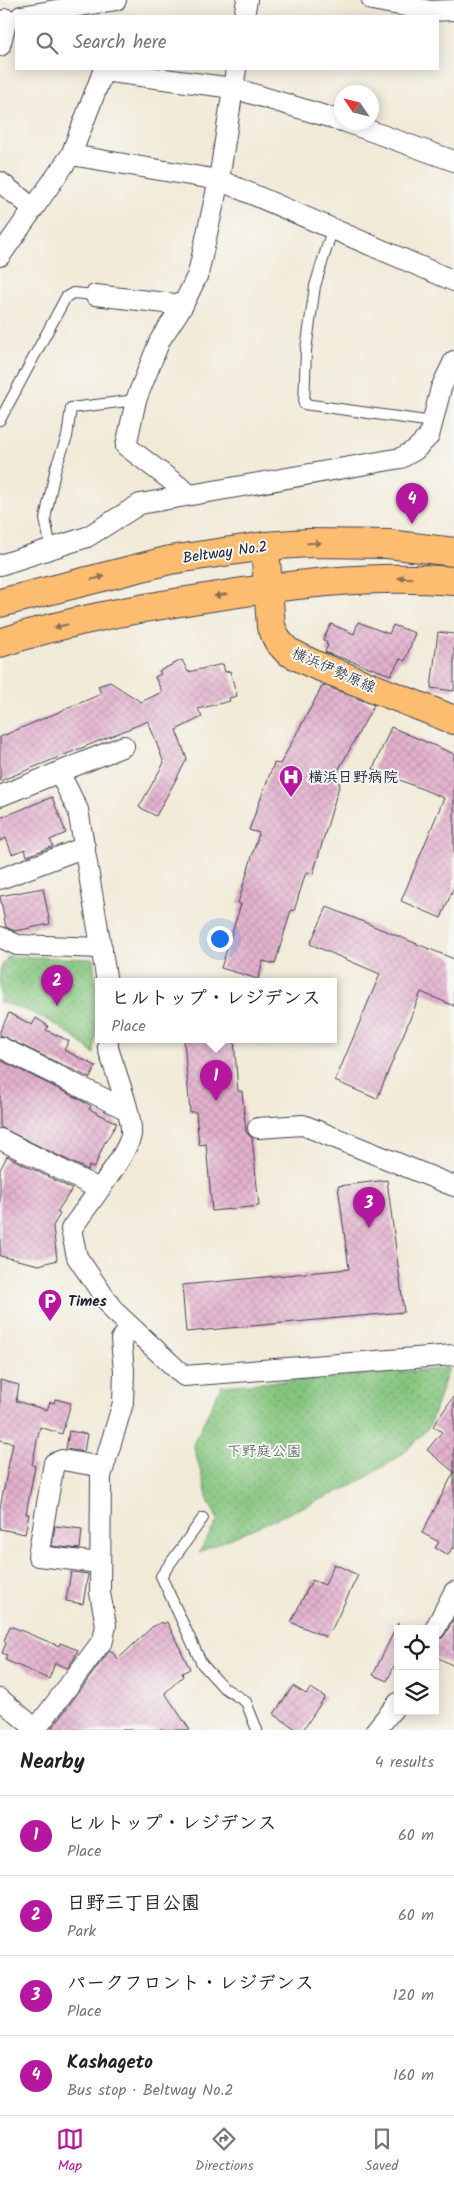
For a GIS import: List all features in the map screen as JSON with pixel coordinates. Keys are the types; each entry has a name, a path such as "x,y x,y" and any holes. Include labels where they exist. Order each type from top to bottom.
{"main road":[{"path":"388,544 422,535 454,536"},
{"name":"Beltway No.2","path":"0,604 170,560 265,546 308,542 388,544 454,552"},
{"name":"横浜伊勢原線","path":"265,546 271,627 278,641 287,650 313,664 454,720"},
{"path":"0,643 47,629 129,611 269,587 366,578 403,577 454,581"}],"street":[{"path":"28,15 114,0 111,15"},
{"path":"244,15 247,0"},
{"path":"372,0 431,10 454,10"},
{"path":"0,46 11,18"},
{"path":"0,256 71,155 104,70 235,78 334,118"},
{"path":"189,494 126,446 136,400 160,340 183,306 198,274 219,180 235,78"},
{"path":"368,130 454,161"},
{"path":"71,155 219,180 454,281"},
{"path":"0,182 33,208"},
{"path":"95,295 183,306"},
{"path":"0,565 87,537 140,504 401,458 414,450 429,436 441,388 454,361"},
{"path":"0,796 124,746"},
{"path":"59,772 78,810 106,978"},
{"path":"0,879 84,847"},
{"path":"0,937 17,945 102,948"},
{"path":"108,1043 132,1135 122,1157 72,1229 77,1257 114,1311 184,1376 454,1355"},
{"path":"0,1047 127,1110"},
{"path":"258,1128 303,1125 454,1186"},
{"path":"0,1139 98,1189"},
{"path":"0,1699 36,1730 104,1640 106,1625 100,1593 101,1476 123,1403 124,1371 121,1339 131,1328"},
{"path":"100,1563 38,1556 54,1463 62,1460 103,1467"},
{"path":"437,1625 454,1592"},
{"path":"376,1730 394,1708"}],"lane":[{"path":"332,230 315,286 306,350 304,404 434,422"},
{"path":"0,420 66,297 73,293 95,295"},
{"path":"51,548 45,519 56,467 67,437 71,408 136,400"},
{"path":"203,1518 161,1576 202,1664 223,1687 246,1702 253,1726"}],"green space":[{"path":"8,956 93,959 95,978 94,1054 72,1036 50,1022 27,1011 0,1002 0,970"},
{"name":"下野庭公園","path":"449,1368 429,1427 402,1455 354,1485 199,1552 218,1520 209,1503 193,1444 221,1386"}],"building":[{"path":"358,622 389,634 393,625 415,633 405,661 400,659 391,675 325,652 328,645 323,640 331,624 354,634"},
{"path":"438,632 454,634 454,691 431,688"},
{"path":"182,660 188,672 223,664 225,672 230,671 237,696 229,698 230,701 198,709 202,717 176,730 187,759 156,816 139,807 164,763 148,721 0,781 0,737 101,694 98,686 110,682 141,702 162,692 155,677 161,674 159,671"},
{"path":"323,685 374,705 333,780 340,783 313,874 306,872 294,911 291,910 275,964 263,961 258,978 255,978 221,968 241,904 238,903 259,833 249,830 274,763 280,764"},
{"path":"391,727 454,754 454,887 441,918 401,901 444,798 373,769"},
{"path":"52,797 66,833 50,840 53,846 27,856 25,849 12,854 6,838 0,841 0,818"},
{"path":"43,888 50,924 15,931 6,927 0,896"},
{"path":"327,907 454,959 454,1006 421,992 377,1099 335,1081 380,974 310,944"},
{"path":"9,1013 32,1025 36,1018 48,1026 46,1030 69,1041 64,1050 96,1066 90,1078 0,1035 0,1031"},
{"path":"184,1043 234,1043 238,1091 242,1091 246,1132 252,1138 259,1206 212,1211 206,1144 199,1145 196,1112 190,1112"},
{"path":"0,1060 79,1099 91,1106 89,1109 117,1123 104,1144 94,1168 89,1166 88,1170 0,1127"},
{"path":"7,1156 72,1189 57,1212 60,1214 53,1226 57,1260 39,1265 0,1256 0,1170"},
{"path":"387,1180 404,1312 186,1332 182,1285 349,1269 338,1186"},
{"path":"0,1380 19,1385 16,1401 47,1410 50,1402 54,1403 55,1399 71,1403 62,1434 40,1427 32,1465 35,1466 26,1514 29,1514 25,1534 0,1529 0,1508 13,1443 0,1440"},
{"path":"454,1396 454,1472 427,1450 442,1432 433,1426"},
{"path":"69,1431 87,1434 84,1452 66,1449"},
{"path":"454,1472 454,1549 452,1548 448,1555 435,1548 439,1542 422,1533"},
{"path":"55,1526 82,1529 80,1549 52,1546"},
{"path":"334,1564 358,1575 331,1631 326,1637 291,1622 312,1580 325,1585"},
{"path":"71,1572 88,1574 83,1604 66,1601"},
{"path":"454,1618 454,1666 439,1658 439,1641 445,1635"},
{"path":"162,1622 163,1624 167,1622 190,1669 182,1673 183,1676 165,1693 190,1730 53,1730 52,1728 110,1650 118,1659 152,1627"},
{"path":"10,1626 59,1646 60,1643 78,1650 67,1668 55,1663 49,1679 5,1660 7,1655 2,1653"},
{"path":"394,1631 394,1666 387,1681 373,1675"},
{"path":"293,1686 306,1694 311,1688 325,1697 303,1730 297,1730 274,1714"}],"place":[{"name":"Kashageto","path":"412,524"},
{"name":"横浜日野病院","path":"291,798"},
{"name":"日野三丁目公園","path":"57,1006"},
{"name":"ヒルトップ・レジデンス","path":"216,1101"},
{"name":"パークフロント・レジデンス","path":"369,1228"},
{"name":"Times","path":"50,1322"}]}
